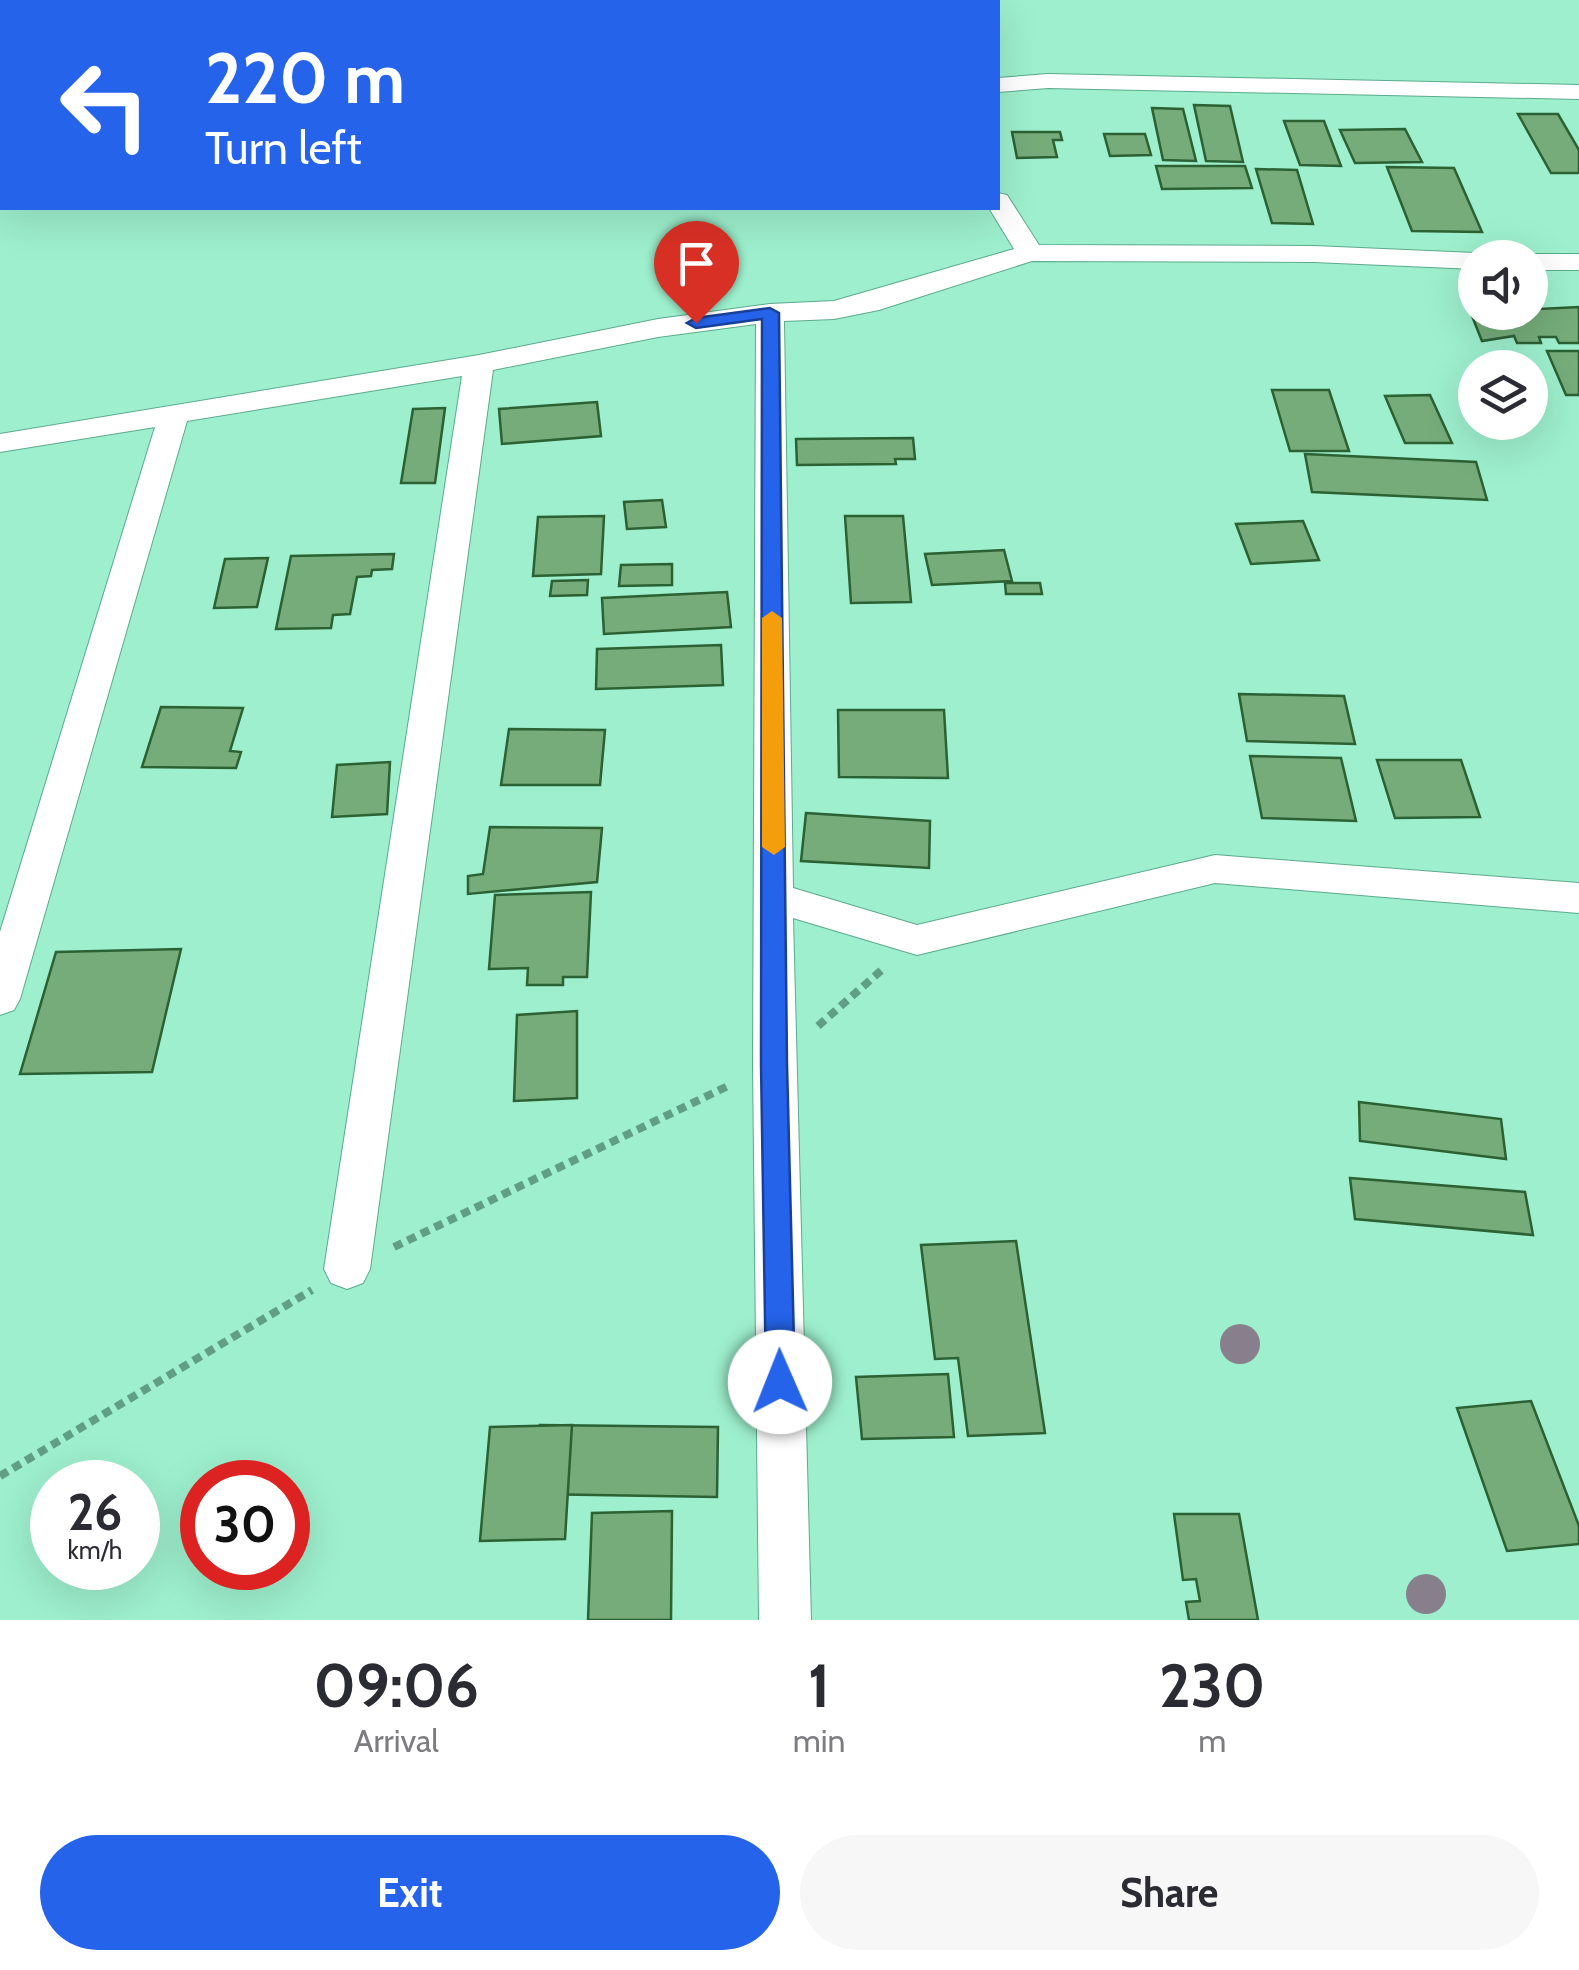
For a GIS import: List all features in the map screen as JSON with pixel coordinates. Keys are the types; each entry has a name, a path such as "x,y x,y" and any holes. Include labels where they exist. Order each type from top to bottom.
{"street":[{"path":"1000,85 1048,82 1579,92"},
{"path":"1000,204 1030,253"},
{"path":"0,443 175,411 479,364 658,328 879,302 1030,253 1314,254 1458,261"},
{"path":"1548,262 1579,262"},
{"path":"770,313 774,1064 786,1620"},
{"path":"347,1269 479,364"},
{"path":"0,1000 175,411"},
{"path":"776,898 917,940 1215,869 1579,898"}],"path":[{"path":"0,1476 347,1269 774,1064 917,940"}],"building":[{"path":"1194,105 1230,106 1243,162 1206,161"},
{"path":"1152,108 1183,109 1196,161 1163,160"},
{"path":"1518,114 1558,114 1579,150 1579,173 1551,173"},
{"path":"1284,121 1324,121 1341,166 1300,165"},
{"path":"1405,129 1422,162 1355,163 1340,130"},
{"path":"1012,132 1060,132 1062,140 1053,140 1057,157 1017,158"},
{"path":"1104,134 1145,134 1151,155 1110,156"},
{"path":"1156,166 1245,166 1252,188 1162,189"},
{"path":"1387,167 1454,168 1482,232 1412,231"},
{"path":"1256,169 1297,170 1313,224 1272,223"},
{"path":"1579,307 1579,343 1539,337 1541,343 1517,343 1514,336 1482,341 1478,330 1548,330 1548,308"},
{"path":"1548,351 1579,351 1579,395 1566,395"},
{"path":"1272,390 1329,390 1349,451 1290,451"},
{"path":"1430,395 1452,443 1405,443 1385,396"},
{"path":"597,402 601,436 502,444 499,409"},
{"path":"445,408 435,483 401,483 413,409"},
{"path":"913,438 915,459 895,459 896,464 797,465 796,439"},
{"path":"1305,454 1476,462 1487,500 1312,492"},
{"path":"662,500 666,527 627,529 624,502"},
{"path":"604,516 601,574 533,576 538,517"},
{"path":"845,516 903,516 911,602 851,603"},
{"path":"1303,521 1319,560 1251,564 1236,524"},
{"path":"1004,550 1012,581 932,585 925,554"},
{"path":"394,554 392,569 372,570 371,576 357,577 350,614 333,615 331,628 276,629 291,556"},
{"path":"268,558 257,607 214,608 225,559"},
{"path":"672,564 672,585 619,586 621,565"},
{"path":"588,580 587,595 550,596 552,581"},
{"path":"1005,583 1040,583 1042,594 1006,594"},
{"path":"727,592 731,627 604,634 602,598"},
{"path":"721,645 723,685 596,689 597,649"},
{"path":"1239,694 1344,696 1355,744 1247,741"},
{"path":"161,707 243,708 230,751 241,752 236,768 142,767"},
{"path":"838,710 944,710 948,778 839,777"},
{"path":"509,729 605,730 600,785 501,785"},
{"path":"1250,756 1341,758 1356,821 1262,818"},
{"path":"1377,760 1461,760 1480,817 1395,818"},
{"path":"390,762 387,814 332,817 337,765"},
{"path":"806,813 930,821 929,868 801,861"},
{"path":"490,827 602,828 597,882 468,894 468,876 483,874"},
{"path":"591,892 587,977 563,977 563,985 527,985 528,968 489,969 495,895"},
{"path":"181,949 152,1072 20,1074 56,952"},
{"path":"577,1011 577,1098 514,1101 517,1015"},
{"path":"1359,1102 1501,1119 1506,1159 1360,1141"},
{"path":"1350,1178 1525,1192 1533,1235 1355,1219"},
{"path":"1016,1241 1045,1433 968,1436 958,1358 935,1359 921,1245"},
{"path":"948,1374 954,1437 862,1439 856,1377"},
{"path":"1531,1401 1579,1526 1579,1544 1507,1551 1457,1408"},
{"path":"540,1425 718,1427 717,1497 533,1494"},
{"path":"572,1425 565,1539 480,1541 490,1427"},
{"path":"672,1511 671,1620 588,1620 592,1513"},
{"path":"1174,1514 1239,1514 1258,1620 1189,1620 1186,1602 1200,1601 1196,1579 1183,1580"}],"slow traffic":[{"path":"772,618 774,847"}],"route":[{"path":"696,323 770,313 774,1064 780,1382"}]}
